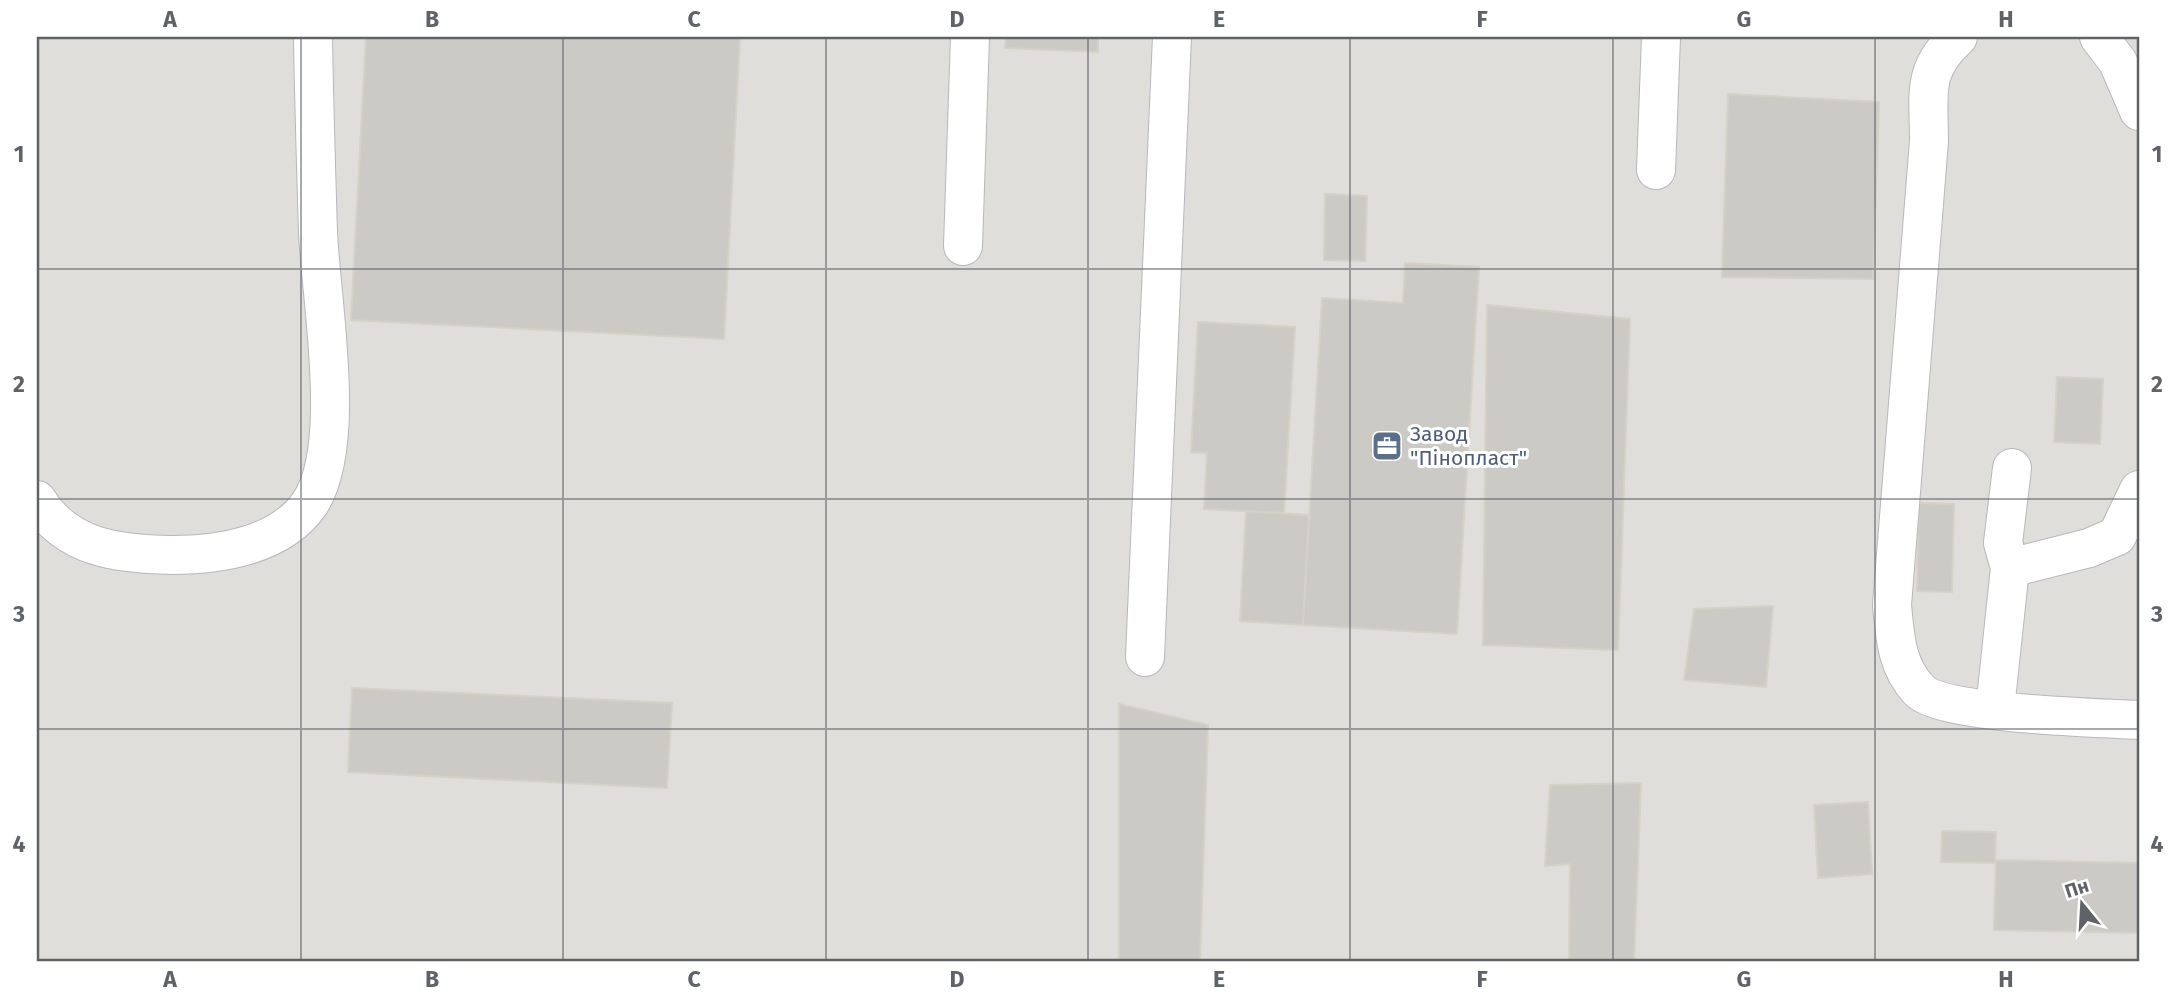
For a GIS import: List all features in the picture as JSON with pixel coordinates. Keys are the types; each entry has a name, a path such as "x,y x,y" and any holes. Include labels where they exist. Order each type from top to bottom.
{"lane":[{"path":"37,500 54,522 90,545 114,551 155,555 204,553 247,545 273,536 294,522 310,503 322,480 328,449 330,413 318,234 313,37"},
{"path":"963,246 970,37"},
{"path":"1145,657 1172,37"},
{"path":"1656,170 1661,37"},
{"path":"1958,37 1938,54 1929,81 1929,141 1892,606 1896,649 1906,674 1921,693 1958,706 2139,720"},
{"path":"2099,37 2118,62 2139,111"},
{"path":"1995,709 2010,568 2003,542 2012,468"},
{"path":"2010,568 2089,548 2117,536 2139,490"}],"shaded area":[{"path":"37,37 2139,37 2139,961 37,961"}],"building":[{"path":"366,37 740,37 724,339 351,320"},
{"path":"1006,37 1098,37 1098,52 1005,48"},
{"path":"1728,94 1879,102 1873,279 1722,277"},
{"path":"1325,194 1367,196 1365,261 1324,260"},
{"path":"1405,263 1479,267 1457,634 1303,625 1322,298 1403,303"},
{"path":"1487,305 1630,319 1618,650 1483,645"},
{"path":"1198,322 1295,327 1284,513 1204,509 1207,453 1191,452"},
{"path":"2057,377 2103,379 2100,444 2054,442"},
{"path":"1919,503 1954,504 1952,592 1917,591"},
{"path":"1246,511 1309,515 1303,625 1240,621"},
{"path":"1773,606 1766,687 1684,680 1694,609"},
{"path":"352,688 672,703 667,788 348,772"},
{"path":"1119,704 1208,725 1200,961 1119,961"},
{"path":"1641,783 1634,961 1569,961 1570,864 1545,866 1550,785"},
{"path":"1868,802 1872,874 1818,878 1814,805"},
{"path":"1942,831 1996,832 1995,863 1941,862"},
{"path":"1996,860 2139,863 2139,933 1994,930"}],"place":[{"name":"Завод \"Пінопласт\"","path":"1387,446"}]}
